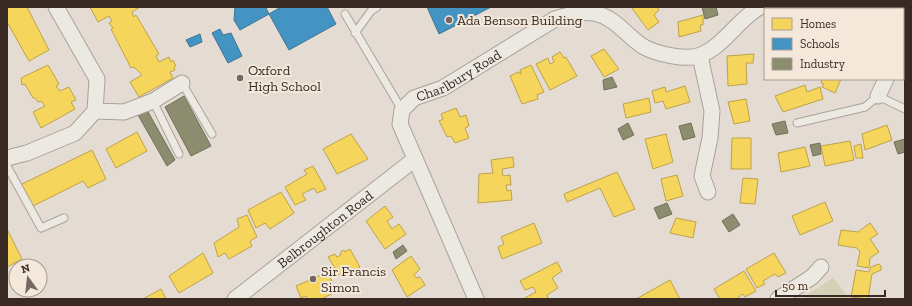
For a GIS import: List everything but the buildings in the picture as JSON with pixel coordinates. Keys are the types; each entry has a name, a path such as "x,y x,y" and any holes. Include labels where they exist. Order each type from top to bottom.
{"street":[{"path":"7,158 27,154 75,133 95,111 97,79 56,7"},
{"path":"708,192 702,176 710,138 712,110 700,56 715,46 760,7"},
{"name":"Charlbury Road","path":"476,299 400,124 402,110 414,98 443,88 555,19 576,12 595,13 618,23 644,47 655,52 679,57 700,56"},
{"path":"878,96 886,80"},
{"path":"95,111 124,112 153,101 182,83"},
{"name":"Belbroughton Road","path":"235,299 415,158"},
{"path":"778,299 812,277 821,267"}],"lane":[{"path":"355,33 371,11 377,7"},
{"path":"345,14 402,110"},
{"path":"182,83 212,134"},
{"path":"797,123 865,107 878,96 905,109"},
{"path":"153,101 179,154"},
{"path":"7,166 41,228 64,218"}],"shaded area":[{"path":"833,278 850,299 801,299"}],"place":[{"name":"Ada Benson Building","path":"449,20"},
{"name":"Oxford High School","path":"240,78"},
{"name":"Sir Francis Simon","path":"313,279"}]}
